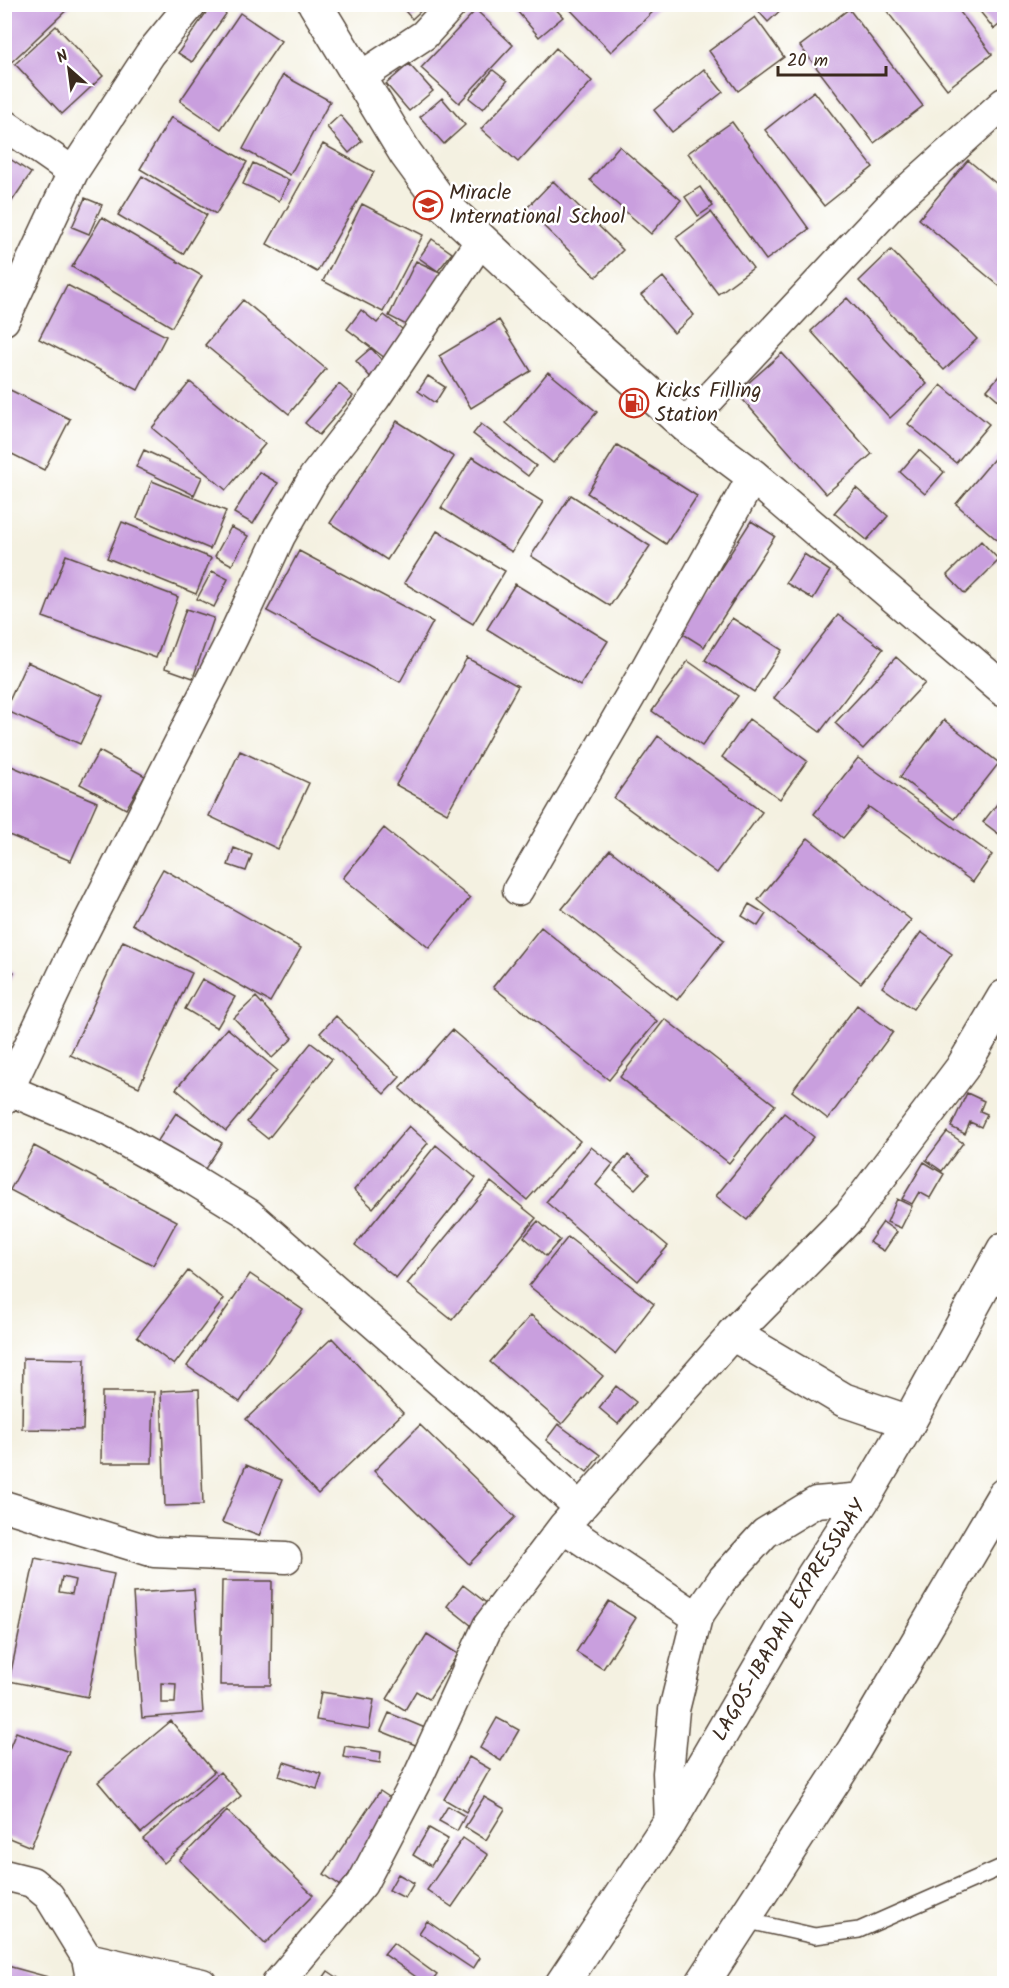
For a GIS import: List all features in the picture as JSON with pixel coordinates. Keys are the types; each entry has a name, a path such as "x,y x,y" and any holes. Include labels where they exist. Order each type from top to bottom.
{"main road":[{"path":"315,4 406,154 441,202 562,316 685,426 753,476 1005,690"},
{"path":"909,1422 844,1400 733,1334 850,1216 962,1068 1005,998"},
{"name":"LAGOS-IBADAN EXPRESSWAY","path":"562,1983 670,1822 813,1576 864,1498 909,1422 1005,1249"},
{"path":"702,1983 854,1750 1005,1495"}],"street":[{"path":"4,320 73,172 150,54 191,4"},
{"path":"359,78 424,35 452,4"},
{"path":"685,426 895,201 1005,103"},
{"path":"4,124 73,172"},
{"path":"481,240 375,398 314,477 280,536 233,636 75,949 7,1094 110,1132 249,1214 490,1425 571,1517 697,1617"},
{"path":"518,890 639,681 753,476"},
{"path":"277,1983 362,1884 419,1775 488,1626 571,1517 733,1334"},
{"path":"670,1822 668,1773 674,1710 697,1617 723,1579 765,1533 816,1502 864,1498"},
{"path":"4,1506 154,1552 286,1558"},
{"path":"4,1875 32,1882 49,1896 90,1971 202,1983"}],"lane":[{"path":"744,1920 815,1936 859,1930 1005,1866"}],"building":[{"path":"4,4 73,4 4,69"},
{"path":"212,4 226,14 192,62 178,53"},
{"path":"399,4 428,4 412,19"},
{"path":"565,4 661,4 611,52"},
{"path":"752,4 787,4 768,22"},
{"path":"894,4 954,4 992,54 947,89 886,10"},
{"path":"974,4 1004,4 1004,21 994,29"},
{"path":"512,5 552,5 563,17 539,37"},
{"path":"849,9 923,106 874,143 800,46"},
{"path":"476,10 513,45 459,103 421,68"},
{"path":"240,13 281,41 221,129 180,101"},
{"path":"755,17 784,57 738,91 709,51"},
{"path":"56,26 103,76 62,114 15,64"},
{"path":"556,48 592,81 518,162 481,129"},
{"path":"409,64 433,91 409,111 386,84"},
{"path":"704,69 723,92 672,132 654,110"},
{"path":"493,70 507,81 483,109 469,98"},
{"path":"283,75 330,101 290,175 243,149"},
{"path":"814,91 873,167 824,206 765,130"},
{"path":"442,98 465,125 444,144 420,117"},
{"path":"340,115 362,141 349,153 327,127"},
{"path":"171,117 247,162 216,214 140,169"},
{"path":"732,122 809,229 766,260 688,153"},
{"path":"323,144 374,172 317,272 267,244"},
{"path":"619,146 681,200 651,234 590,180"},
{"path":"4,155 31,173 4,213"},
{"path":"968,160 1004,190 1004,290 919,219"},
{"path":"253,163 289,180 279,201 243,184"},
{"path":"142,176 207,215 183,254 118,215"},
{"path":"553,181 623,250 596,277 526,209"},
{"path":"700,187 713,206 698,216 685,197"},
{"path":"85,198 102,205 89,234 72,227"},
{"path":"362,204 423,235 383,312 323,281"},
{"path":"711,212 753,268 718,294 676,238"},
{"path":"102,217 202,276 172,327 72,267"},
{"path":"432,239 452,253 438,271 419,258"},
{"path":"891,250 977,339 944,370 859,281"},
{"path":"416,261 442,273 410,327 389,316"},
{"path":"663,277 694,315 674,333 641,295"},
{"path":"67,285 166,336 138,390 39,339"},
{"path":"847,298 927,384 890,418 811,331"},
{"path":"243,300 326,369 289,414 205,345"},
{"path":"361,310 377,323 384,315 406,332 385,358 347,329"},
{"path":"499,320 531,371 471,408 439,356"},
{"path":"371,348 388,367 373,380 356,361"},
{"path":"782,353 872,454 826,494 737,393"},
{"path":"1004,370 1004,405 987,390"},
{"path":"548,372 597,412 553,463 506,423"},
{"path":"428,376 445,387 435,403 418,391"},
{"path":"190,382 265,444 226,490 152,428"},
{"path":"339,384 353,396 319,435 305,423"},
{"path":"941,385 989,424 956,463 908,424"},
{"path":"6,388 70,419 44,470 4,450 4,391"},
{"path":"397,421 454,457 387,560 330,523"},
{"path":"481,424 536,466 528,476 473,434"},
{"path":"617,445 697,496 666,544 587,493"},
{"path":"1004,447 1004,546 956,504"},
{"path":"144,450 202,477 194,495 136,467"},
{"path":"919,450 944,472 925,494 900,472"},
{"path":"472,457 543,502 512,552 441,508"},
{"path":"259,472 278,483 253,524 234,513"},
{"path":"152,481 226,511 210,549 137,518"},
{"path":"856,488 888,516 867,540 834,513"},
{"path":"571,495 650,546 610,606 531,556"},
{"path":"751,521 775,536 704,647 680,632"},
{"path":"122,522 211,558 196,594 107,558"},
{"path":"231,527 248,536 232,565 215,556"},
{"path":"437,531 505,571 473,624 404,583"},
{"path":"981,541 999,560 965,594 947,575"},
{"path":"299,551 433,622 400,682 267,611"},
{"path":"804,554 830,571 813,599 786,583"},
{"path":"66,555 178,597 156,658 43,617"},
{"path":"212,571 228,579 214,607 197,599"},
{"path":"515,584 608,641 580,686 487,629"},
{"path":"186,609 214,618 193,678 165,668"},
{"path":"838,615 883,649 820,732 774,698"},
{"path":"732,618 782,650 754,692 705,660"},
{"path":"896,657 925,683 863,749 835,723"},
{"path":"467,658 518,686 447,813 396,785"},
{"path":"688,661 738,696 702,746 652,711"},
{"path":"27,662 103,696 80,744 5,710"},
{"path":"749,719 807,761 780,799 722,757"},
{"path":"944,720 999,763 955,819 900,777"},
{"path":"658,736 762,812 717,873 614,798"},
{"path":"99,751 145,776 126,809 80,784"},
{"path":"240,751 309,783 278,849 209,816"},
{"path":"858,758 992,855 973,882 869,807 843,838 814,814"},
{"path":"4,763 97,802 71,861 4,833"},
{"path":"1004,795 1004,838 983,822"},
{"path":"384,828 470,898 429,948 343,878"},
{"path":"808,838 911,920 861,983 758,900"},
{"path":"234,848 252,855 246,871 228,865"},
{"path":"610,850 724,940 677,1000 562,909"},
{"path":"163,869 301,948 270,1002 132,924"},
{"path":"749,904 766,914 758,926 742,916"},
{"path":"541,927 657,1021 609,1080 493,987"},
{"path":"921,932 952,954 913,1009 882,987"},
{"path":"123,941 192,973 139,1087 70,1055"},
{"path":"4,967 14,972 4,992"},
{"path":"202,979 235,997 217,1028 185,1009"},
{"path":"256,997 293,1038 272,1058 234,1018"},
{"path":"857,1005 893,1032 828,1119 792,1091"},
{"path":"336,1016 400,1077 384,1094 320,1033"},
{"path":"665,1019 775,1105 729,1163 620,1077"},
{"path":"227,1028 277,1070 226,1131 176,1089"},
{"path":"452,1030 580,1141 527,1200 400,1089"},
{"path":"311,1043 332,1059 268,1139 247,1122"},
{"path":"967,1093 984,1101 980,1111 987,1114 981,1127 970,1122 965,1134 951,1127"},
{"path":"176,1113 222,1143 203,1172 157,1142"},
{"path":"784,1113 814,1137 747,1220 716,1196"},
{"path":"409,1126 428,1143 373,1208 354,1190"},
{"path":"947,1132 963,1143 942,1171 926,1160"},
{"path":"436,1145 476,1178 396,1278 355,1245"},
{"path":"34,1146 177,1221 153,1265 10,1190"},
{"path":"591,1147 613,1164 596,1185 668,1246 638,1281 546,1202"},
{"path":"628,1155 649,1174 635,1189 614,1171"},
{"path":"924,1162 944,1174 930,1198 919,1192 912,1204 902,1199"},
{"path":"491,1182 536,1218 452,1320 407,1284"},
{"path":"897,1199 912,1206 901,1228 887,1222"},
{"path":"538,1221 560,1240 546,1256 524,1237"},
{"path":"883,1222 897,1232 884,1251 869,1242"},
{"path":"568,1237 654,1304 615,1354 529,1286"},
{"path":"188,1271 224,1299 174,1365 137,1337"},
{"path":"250,1274 303,1310 240,1402 187,1366"},
{"path":"531,1315 603,1376 562,1424 490,1362"},
{"path":"332,1338 403,1413 318,1494 246,1419"},
{"path":"23,1358 85,1359 83,1430 22,1429"},
{"path":"616,1386 636,1402 618,1424 599,1408"},
{"path":"199,1389 203,1505 165,1506 161,1391"},
{"path":"102,1392 154,1392 152,1463 101,1463"},
{"path":"558,1424 600,1455 587,1472 546,1440"},
{"path":"420,1425 515,1517 469,1564 374,1471"},
{"path":"246,1465 282,1480 259,1536 222,1522"},
{"path":"35,1558 114,1574 88,1697 9,1681","holes":["62,1577 75,1580 72,1594 59,1592"]},
{"path":"222,1581 272,1581 271,1685 220,1685"},
{"path":"463,1585 489,1605 472,1626 447,1606"},
{"path":"194,1589 203,1713 142,1718 133,1593","holes":["161,1683 176,1684 175,1703 161,1703"]},
{"path":"609,1601 636,1618 603,1669 576,1652"},
{"path":"427,1634 458,1654 429,1699 416,1691 405,1710 387,1699"},
{"path":"321,1692 374,1700 369,1729 316,1720"},
{"path":"389,1713 425,1728 418,1746 381,1731"},
{"path":"497,1718 519,1730 501,1761 480,1748"},
{"path":"171,1721 214,1772 141,1833 98,1782"},
{"path":"16,1732 69,1752 31,1847 4,1836 4,1761"},
{"path":"345,1746 381,1752 380,1763 343,1757"},
{"path":"469,1757 490,1769 466,1812 444,1799"},
{"path":"284,1762 322,1774 317,1789 279,1776"},
{"path":"220,1772 241,1796 164,1863 143,1839"},
{"path":"380,1791 398,1803 341,1886 324,1874"},
{"path":"484,1797 505,1809 486,1840 465,1827"},
{"path":"448,1806 465,1816 457,1831 439,1821"},
{"path":"227,1811 313,1895 265,1944 179,1860"},
{"path":"429,1828 448,1839 431,1866 413,1855"},
{"path":"463,1838 488,1855 452,1907 427,1890"},
{"path":"398,1874 414,1883 405,1898 389,1890"},
{"path":"427,1921 480,1958 473,1969 419,1933"},
{"path":"393,1943 437,1975 430,1984 426,1984 384,1954"},
{"path":"4,1965 48,1977 46,1984 4,1984"},
{"path":"328,1971 347,1984 319,1984"}],"place":[{"name":"Miracle International School","path":"428,205"},
{"name":"Kicks Filling Station","path":"634,403"}]}
